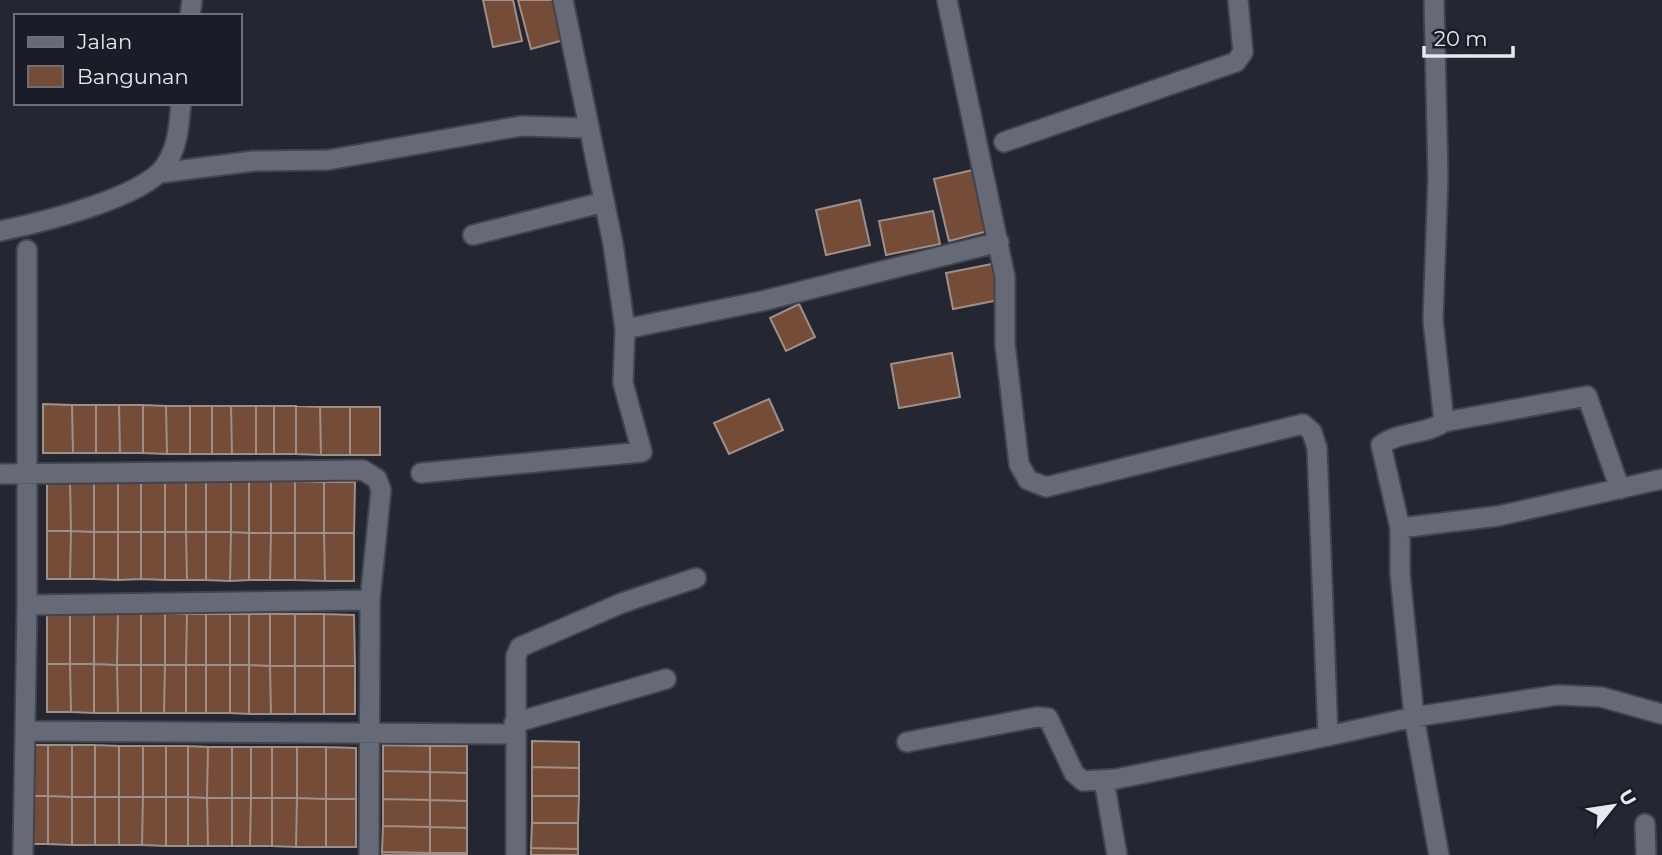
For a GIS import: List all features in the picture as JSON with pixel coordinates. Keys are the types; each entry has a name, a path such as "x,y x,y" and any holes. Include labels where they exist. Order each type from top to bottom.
{"street":[{"path":"421,472 642,453 623,383 625,329 604,202 563,0"},
{"path":"947,0 1005,277 1004,344 1019,464 1034,485 1046,487 1296,423 1303,424 1312,432 1317,448 1328,736"},
{"path":"1004,142 1236,62 1243,52 1238,0"},
{"path":"1434,0 1437,177 1433,320 1444,422"},
{"path":"0,231 110,198 149,182 160,173 177,137 181,105"},
{"path":"160,173 253,161 328,160 521,126 588,128"},
{"path":"473,235 604,202"},
{"path":"625,329 762,301 999,242"},
{"path":"23,855 27,605 27,250"},
{"path":"1439,855 1414,717 1400,573 1400,528 1384,468 1381,445 1389,439 1437,427 1444,422 1587,396 1620,489"},
{"path":"0,474 363,470 377,479 381,490 370,600 369,855"},
{"path":"1400,528 1498,516 1662,479"},
{"path":"516,855 514,729 516,656 520,647 622,603 696,578"},
{"path":"27,605 370,600"},
{"path":"25,731 369,733 514,729 666,679"},
{"path":"907,743 1037,717 1048,718 1078,778 1083,781 1104,780 1414,717 1578,694 1662,714"},
{"path":"1104,780 1117,855"},
{"path":"1645,824 1646,855"}],"building":[{"path":"483,0 513,0 522,41 493,47"},
{"path":"518,0 556,0 567,39 531,49"},
{"path":"977,169 992,230 949,241 934,179"},
{"path":"860,200 870,245 826,255 816,210"},
{"path":"933,211 940,244 886,255 879,221"},
{"path":"992,264 999,300 953,309 946,273"},
{"path":"799,304 815,337 786,351 770,318"},
{"path":"952,353 960,397 899,408 891,364"},
{"path":"769,399 783,430 729,454 714,423"},
{"path":"43,404 72,405 73,453 43,453"},
{"path":"72,405 96,405 96,453 73,453"},
{"path":"96,405 119,405 120,453 96,453"},
{"path":"119,405 143,405 143,453 120,453"},
{"path":"143,405 166,406 167,454 143,453"},
{"path":"166,406 190,406 190,454 167,454"},
{"path":"190,406 212,406 212,454 190,454"},
{"path":"212,406 231,406 232,454 212,454"},
{"path":"231,406 256,406 256,454 232,454"},
{"path":"256,406 274,406 274,454 256,454"},
{"path":"274,406 296,406 296,454 274,454"},
{"path":"296,406 320,407 321,455 296,454"},
{"path":"320,407 350,407 350,455 321,455"},
{"path":"350,407 380,407 380,455 350,455"},
{"path":"47,480 70,480 71,531 47,531"},
{"path":"70,480 94,480 94,532 71,531"},
{"path":"94,480 118,480 118,532 94,532"},
{"path":"118,480 141,480 141,532 118,532"},
{"path":"141,480 165,481 165,532 141,532"},
{"path":"165,481 186,481 186,532 165,532"},
{"path":"186,481 206,481 206,532 186,532"},
{"path":"206,481 231,481 231,532 206,532"},
{"path":"231,481 249,481 249,533 231,532"},
{"path":"249,481 271,481 271,533 249,533"},
{"path":"271,481 295,481 295,533 271,533"},
{"path":"295,481 324,482 324,533 295,533"},
{"path":"324,482 355,482 354,533 324,533"},
{"path":"47,531 71,531 70,579 47,579"},
{"path":"71,531 94,532 94,579 70,579"},
{"path":"94,532 118,532 118,580 94,579"},
{"path":"118,532 141,532 141,579 118,580"},
{"path":"141,532 165,532 165,580 141,579"},
{"path":"165,532 186,532 187,580 165,580"},
{"path":"186,532 206,532 206,580 187,580"},
{"path":"206,532 231,532 230,581 206,580"},
{"path":"231,532 249,533 249,580 230,581"},
{"path":"249,533 271,533 270,580 249,580"},
{"path":"271,533 295,533 295,580 270,580"},
{"path":"295,533 324,533 325,581 295,580"},
{"path":"324,533 354,533 354,581 325,581"},
{"path":"47,613 70,613 70,664 47,664"},
{"path":"70,613 94,613 94,664 70,664"},
{"path":"94,613 118,614 117,665 94,664"},
{"path":"141,613 165,613 165,665 141,665"},
{"path":"141,613 141,665 117,665 118,614"},
{"path":"165,613 187,614 186,665 165,665"},
{"path":"187,614 206,614 206,665 186,665"},
{"path":"206,614 230,614 230,665 206,665"},
{"path":"230,614 249,614 249,665 230,665"},
{"path":"249,614 270,614 270,666 249,665"},
{"path":"270,614 295,614 295,666 270,666"},
{"path":"295,614 324,614 324,666 295,666"},
{"path":"324,614 354,615 355,666 324,666"},
{"path":"47,664 70,664 71,712 47,712"},
{"path":"70,664 94,664 94,713 71,712"},
{"path":"94,664 117,665 118,713 94,713"},
{"path":"117,665 141,665 141,713 118,713"},
{"path":"141,665 165,665 164,713 141,713"},
{"path":"165,665 186,665 186,713 164,713"},
{"path":"186,665 206,665 206,713 186,713"},
{"path":"206,665 230,665 230,713 206,713"},
{"path":"230,665 249,665 249,714 230,713"},
{"path":"249,665 270,666 271,714 249,714"},
{"path":"270,666 295,666 295,714 271,714"},
{"path":"295,666 324,666 324,714 295,714"},
{"path":"324,666 355,666 355,714 324,714"},
{"path":"532,741 579,742 579,768 532,767"},
{"path":"28,745 48,745 48,796 28,796"},
{"path":"48,745 72,745 72,797 48,796"},
{"path":"72,745 95,745 95,797 72,797"},
{"path":"95,745 119,746 119,797 95,797"},
{"path":"383,745 430,746 430,772 383,771"},
{"path":"119,746 143,746 143,797 119,797"},
{"path":"143,746 166,746 166,797 143,797"},
{"path":"166,746 188,746 188,797 166,797"},
{"path":"188,746 208,747 207,798 188,797"},
{"path":"430,746 467,746 467,773 430,772"},
{"path":"208,747 232,747 232,798 207,798"},
{"path":"232,747 251,747 251,798 232,798"},
{"path":"251,747 272,747 272,798 251,798"},
{"path":"272,747 297,747 297,798 272,798"},
{"path":"297,747 326,747 326,799 297,798"},
{"path":"326,747 356,748 356,799 326,799"},
{"path":"532,767 579,768 579,796 532,796"},
{"path":"383,771 430,772 430,800 383,799"},
{"path":"430,772 467,773 467,801 430,800"},
{"path":"28,796 48,796 48,844 28,844"},
{"path":"48,796 72,797 72,845 48,844"},
{"path":"532,796 579,796 578,823 532,823"},
{"path":"72,797 95,797 95,845 72,845"},
{"path":"95,797 119,797 119,845 95,845"},
{"path":"119,797 143,797 142,845 119,845"},
{"path":"143,797 166,797 166,846 142,845"},
{"path":"166,797 188,797 188,846 166,846"},
{"path":"188,797 207,798 208,846 188,846"},
{"path":"207,798 232,798 232,846 208,846"},
{"path":"232,798 251,798 250,846 232,846"},
{"path":"251,798 272,798 272,846 250,846"},
{"path":"272,798 297,798 296,847 272,846"},
{"path":"297,798 326,799 326,847 296,847"},
{"path":"326,799 356,799 356,847 326,847"},
{"path":"383,799 430,800 430,827 383,826"},
{"path":"430,800 467,801 467,828 430,827"},
{"path":"532,823 578,823 578,849 531,848"},
{"path":"383,826 430,827 430,853 382,852"},
{"path":"430,827 467,828 467,853 430,853"},
{"path":"531,848 578,849 578,855 531,855"},
{"path":"382,852 430,853 430,855 382,855"},
{"path":"467,853 467,855 430,855"}]}
